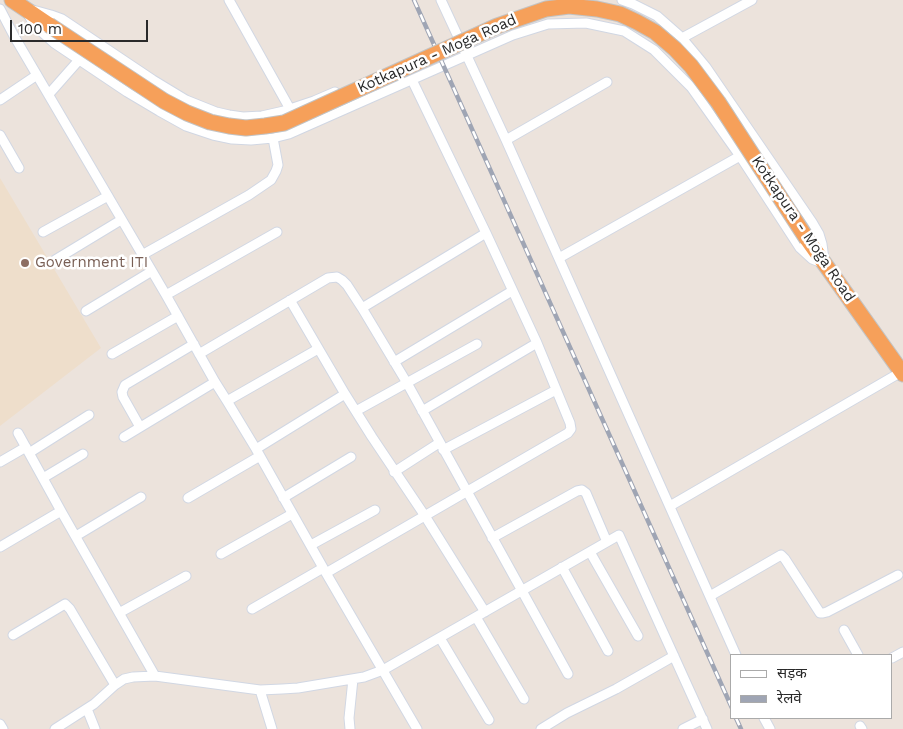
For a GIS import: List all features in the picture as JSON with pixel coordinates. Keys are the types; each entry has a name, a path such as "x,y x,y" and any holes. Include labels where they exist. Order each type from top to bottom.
{"highway":[{"name":"Kotkapura - Moga Road","path":"12,0 164,101 210,122 246,128 284,123 497,26 546,9 569,6 620,14 655,32 691,66 718,102 807,239 903,372"}],"street":[{"path":"229,0 290,109"},
{"path":"441,0 506,140 736,654"},
{"path":"25,9 62,19 152,80 200,107 243,117 262,116 314,101 504,17 559,0"},
{"path":"622,0 657,16 682,38 706,67 812,222 819,234 825,264"},
{"path":"682,38 752,0"},
{"path":"0,9 416,729"},
{"path":"25,9 35,26 44,35 127,92 186,126 213,135 251,140 274,138 289,134 513,35 548,24 586,23 624,31 654,50 691,87 740,156 800,248 812,258 825,264"},
{"path":"49,94 79,60"},
{"path":"0,100 37,75"},
{"path":"252,609 425,516 570,432 571,429 537,343 412,80"},
{"path":"506,140 607,82"},
{"path":"0,135 20,168"},
{"path":"142,255 249,196 270,180 276,172 278,165 274,138"},
{"path":"559,258 740,156"},
{"path":"43,232 108,196"},
{"path":"55,260 121,220"},
{"path":"166,295 277,232"},
{"path":"362,308 486,233"},
{"path":"86,310 152,271"},
{"path":"199,354 328,278 337,277 347,285 422,411 568,674"},
{"path":"394,362 512,291"},
{"path":"290,300 345,394 394,472 425,516 481,614 524,699"},
{"path":"112,354 178,316"},
{"path":"422,411 537,343"},
{"path":"140,427 123,397 122,392 125,385 194,344"},
{"path":"356,411 477,344"},
{"path":"227,401 318,349"},
{"path":"670,506 903,372"},
{"path":"124,437 214,382"},
{"path":"394,472 556,390"},
{"path":"188,498 345,394"},
{"path":"0,462 27,450 89,415"},
{"path":"18,433 155,676"},
{"path":"43,478 83,454"},
{"path":"283,498 350,457"},
{"path":"492,538 582,490 586,493 608,542"},
{"path":"76,536 141,497"},
{"path":"311,545 375,510"},
{"path":"0,547 61,511"},
{"path":"220,554 292,514"},
{"path":"55,729 94,704 115,685 133,676 155,676 260,690 282,690 364,677 383,670 619,535 707,729"},
{"path":"590,552 638,636"},
{"path":"710,596 780,555 786,559 818,611 823,614 898,575"},
{"path":"562,567 608,650"},
{"path":"119,613 186,576"},
{"path":"13,635 65,604 70,608 115,685"},
{"path":"844,630 857,654"},
{"path":"440,638 489,720"},
{"path":"541,729 579,707 639,677 674,656"},
{"path":"350,729 349,718 353,679"},
{"path":"260,690 272,729"},
{"path":"87,709 95,729"},
{"path":"683,729 703,718"},
{"path":"0,724 3,729"}],"shaded area":[{"name":"Government ITI","path":"0,178 101,348 0,426"}],"railway":[{"path":"414,0 730,704"},
{"path":"736,719 741,729"}],"place":[{"name":"Government ITI","path":"25,263"}]}
